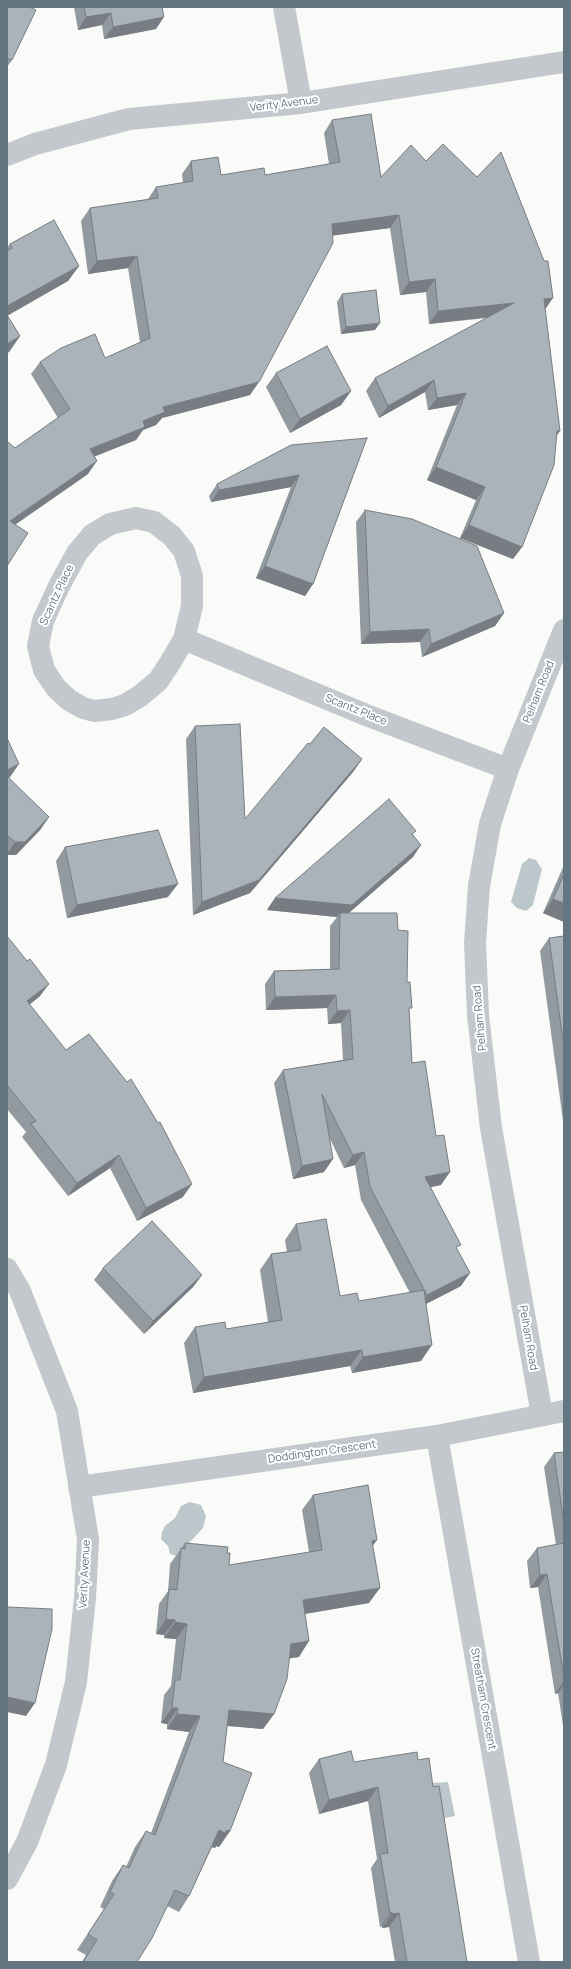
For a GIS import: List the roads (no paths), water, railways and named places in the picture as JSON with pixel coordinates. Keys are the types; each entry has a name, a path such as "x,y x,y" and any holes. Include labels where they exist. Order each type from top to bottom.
{"street":[{"path":"284,7 302,102"},
{"name":"Verity Avenue","path":"7,155 36,144 129,119 302,102 564,62"},
{"name":"Scantz Place","path":"136,518 154,522 172,536 184,551 192,576 192,606 184,638 158,681 140,696 125,705 94,711 83,708 69,700 56,688 44,670 38,646 43,621 59,586 77,553 92,536 110,524 136,518"},
{"name":"Pelham Road","path":"542,1415 491,1128 478,1007 474,942 479,886 490,824 508,769 564,630"},
{"name":"Scantz Place","path":"184,638 366,715 508,769"},
{"name":"Verity Avenue","path":"7,1269 20,1290 67,1411 78,1487 88,1539 85,1598 76,1682 56,1766 27,1842 7,1879"},
{"name":"Doddington Crescent","path":"78,1487 436,1436 564,1411"},
{"name":"Streatham Crescent","path":"436,1436 529,1962"}]}
